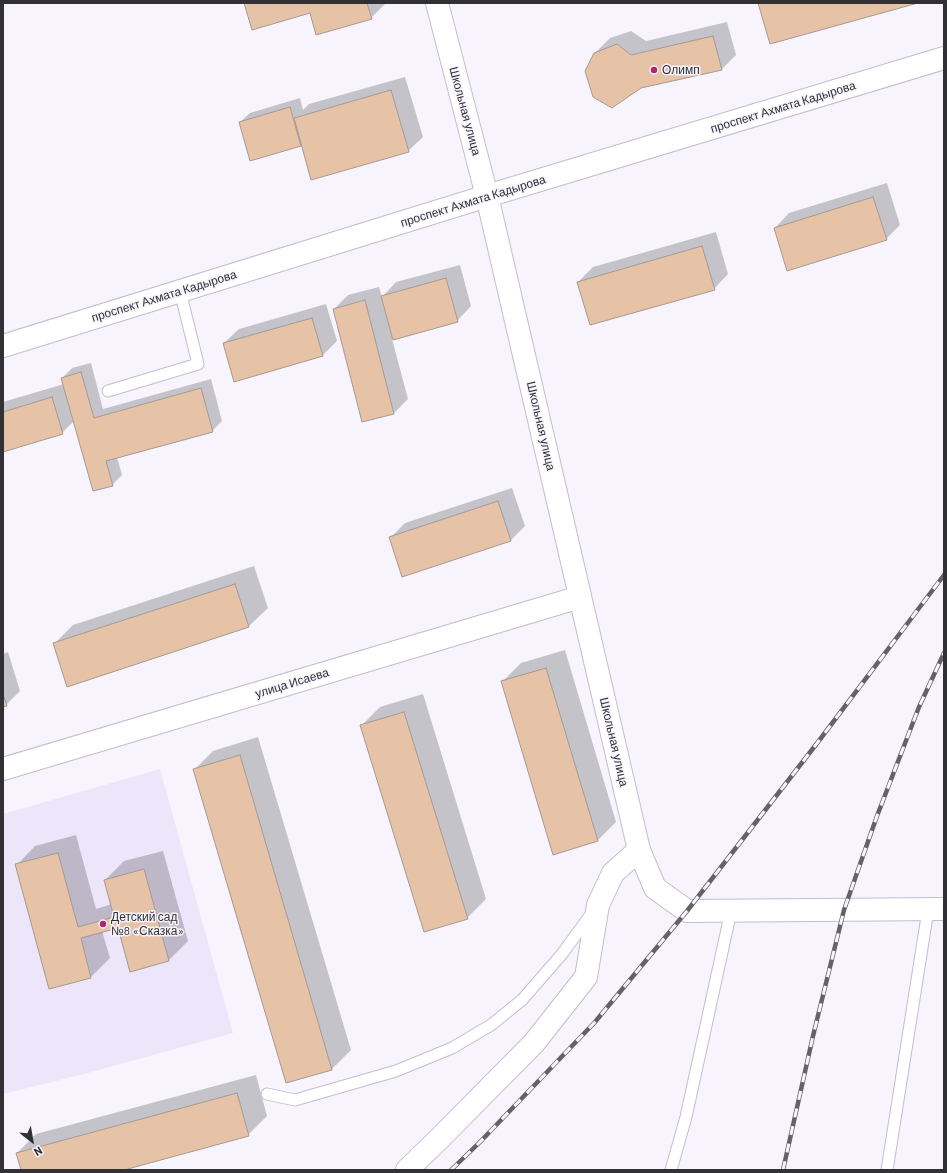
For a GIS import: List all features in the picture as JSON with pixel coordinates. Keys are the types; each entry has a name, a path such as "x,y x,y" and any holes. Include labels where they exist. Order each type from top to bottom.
{"street":[{"name":"Школьная улица","path":"437,3 487,196 639,850 655,888 687,911 936,910"},
{"name":"проспект Ахмата Кадырова","path":"3,346 487,196 944,58"},
{"name":"улица Исаева","path":"3,770 580,597"},
{"path":"407,1170 534,1043 586,977 598,905 613,873 639,850"}],"lane":[{"path":"108,391 198,364 180,291"},
{"path":"267,1094 295,1100 396,1071 452,1048 491,1025 522,1000 562,954 598,905"},
{"path":"887,1170 936,910"},
{"path":"672,1170 686,1117 731,911"}],"shaded area":[{"name":"Детский сад №8 «Сказка»","path":"160,769 233,1033 84,1074 3,1094 3,814"}],"building":[{"path":"244,3 367,3 372,19 316,35 310,13 252,30"},
{"path":"758,3 918,3 770,44"},
{"path":"713,36 722,70 641,88 612,108 593,97 585,71 594,53 617,44 631,55"},
{"path":"391,90 409,152 311,180 294,118"},
{"path":"290,107 301,146 250,161 239,122"},
{"path":"873,197 887,240 787,271 774,228"},
{"path":"702,246 715,290 590,325 577,282"},
{"path":"446,278 458,322 393,340 381,296"},
{"path":"365,300 394,414 362,422 333,309"},
{"path":"312,318 323,356 234,382 223,343"},
{"path":"81,372 94,418 201,388 213,432 106,461 113,486 93,491 61,378"},
{"path":"52,397 63,434 3,452 3,412"},
{"path":"498,501 511,541 402,577 389,537"},
{"path":"235,584 249,627 67,687 53,643"},
{"path":"546,668 598,841 553,855 501,681"},
{"path":"3,694 7,706 3,707"},
{"path":"404,712 468,919 424,932 360,725"},
{"path":"240,755 332,1070 286,1083 193,769"},
{"path":"58,853 78,927 114,917 104,880 144,869 169,961 130,972 118,928 81,938 91,978 49,989 15,864"},
{"path":"237,1093 249,1136 124,1170 21,1170 16,1153"}],"railway":[{"path":"451,1170 479,1143 595,1022 687,911 818,742 944,575"},
{"path":"783,1170 813,1036 844,910 877,816 919,707 944,653"}],"place":[{"name":"Олимп","path":"654,70"},
{"name":"Детский сад №8 «Сказка»","path":"103,924"}]}
